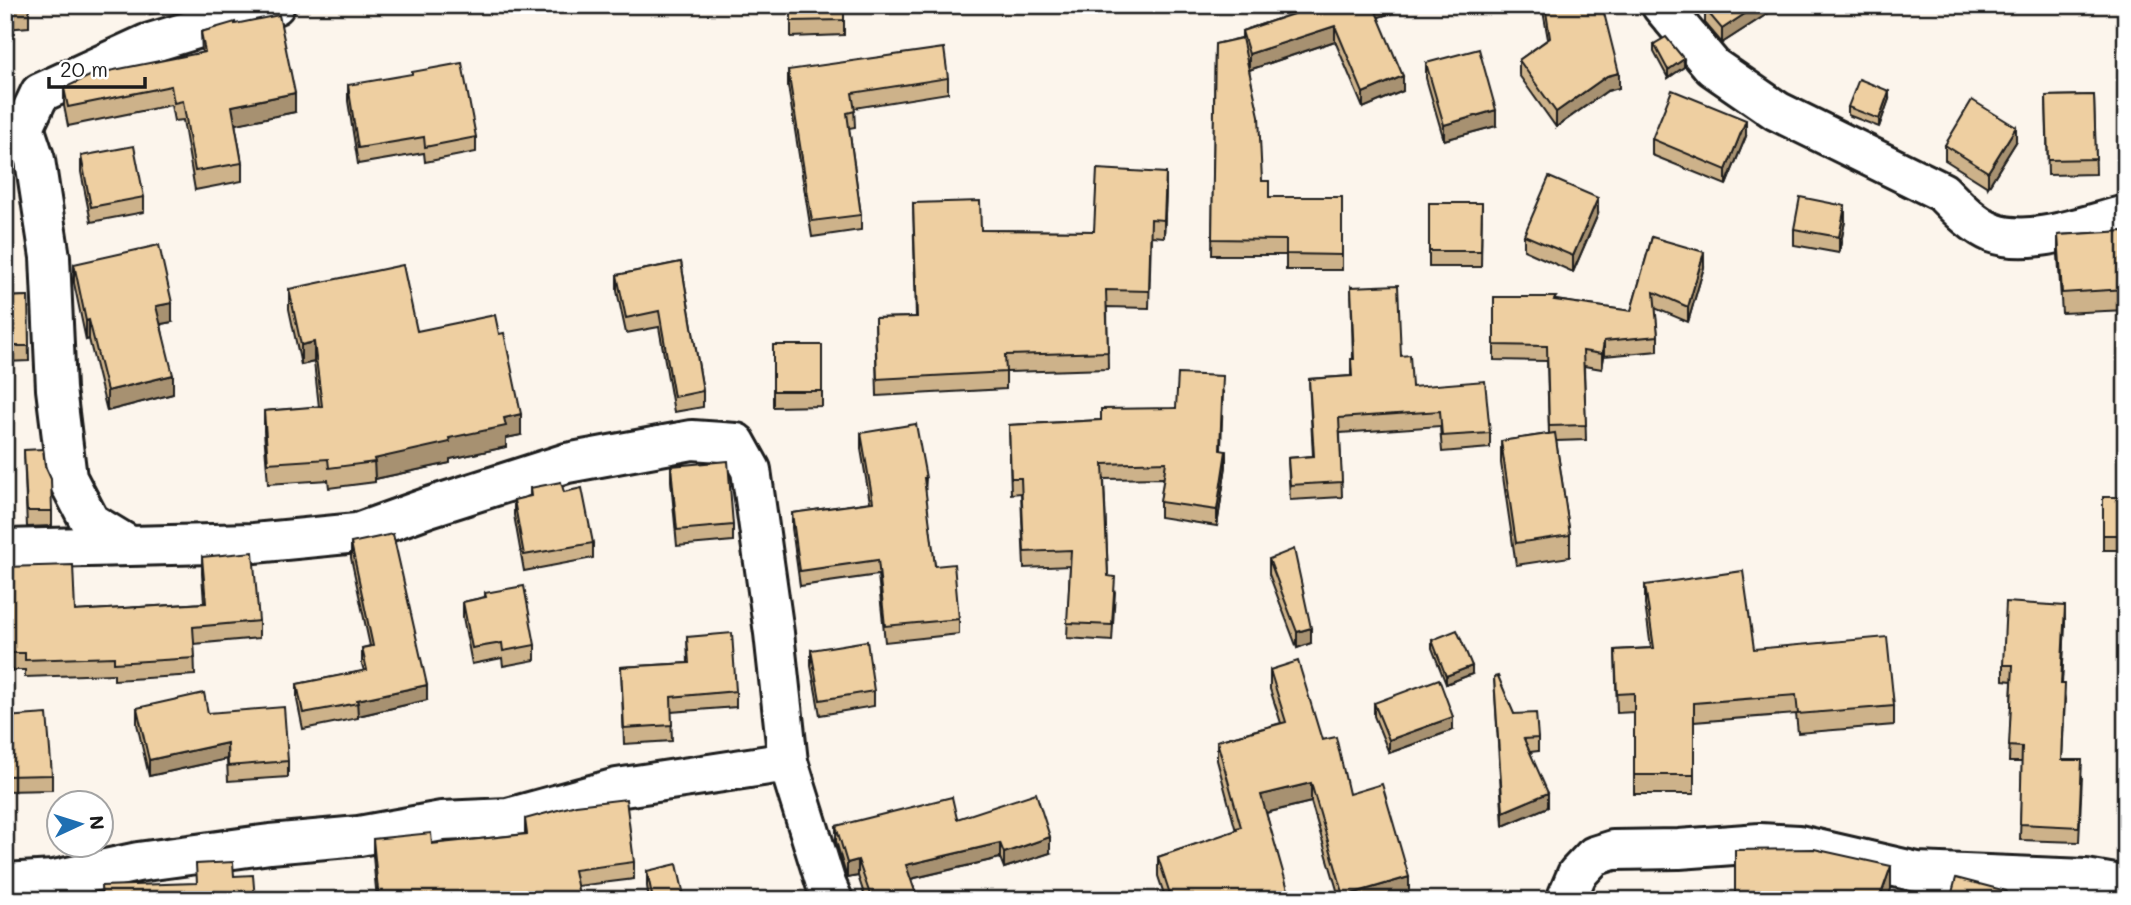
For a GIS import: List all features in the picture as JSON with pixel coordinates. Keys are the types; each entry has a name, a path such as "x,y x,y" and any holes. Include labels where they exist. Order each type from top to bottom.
{"street":[{"path":"128,545 90,522 67,478 57,389 50,257 35,160 15,126 40,93 147,44 275,5"},
{"path":"1661,5 1713,67 1724,75 1777,111 1942,192 1963,213 1992,233 2019,237 2046,235 2126,215"},
{"path":"5,550 254,543 357,533 568,463 692,440 736,443 751,470 774,633 788,762 833,900"},
{"path":"5,883 54,880 138,862 270,844 359,836 442,821 508,818 617,788 788,762"},
{"path":"1566,900 1577,874 1594,856 1613,850 1679,849 1760,843 1799,845 1917,873 2086,879 2126,886"}],"building":[{"path":"5,5 29,5 29,7 5,9"},
{"path":"791,5 844,5 844,20 791,21"},
{"path":"1320,5 1376,5 1374,7 1403,76 1363,93 1335,26 1249,54 1242,31"},
{"path":"1545,5 1602,5 1619,73 1607,76 1556,112 1519,60 1550,38"},
{"path":"1711,5 1758,5 1722,29 1705,9"},
{"path":"2118,9 2126,9 2126,34 2120,34"},
{"path":"279,15 295,93 232,106 242,163 195,171 183,101 174,103 171,86 68,107 64,88 94,74 205,52 201,32 235,22"},
{"path":"1666,37 1684,59 1668,70 1654,44"},
{"path":"1242,38 1259,116 1262,181 1269,181 1269,197 1342,197 1342,255 1286,254 1286,240 1212,239 1215,44"},
{"path":"944,48 948,78 852,93 855,111 847,113 861,215 812,221 788,70"},
{"path":"1479,49 1496,110 1444,125 1426,63"},
{"path":"462,63 476,137 425,147 424,137 358,148 348,85"},
{"path":"1859,79 1889,91 1879,119 1848,107"},
{"path":"1672,90 1746,120 1726,170 1652,139"},
{"path":"2094,95 2096,159 2048,160 2046,96"},
{"path":"1972,100 2016,127 1988,172 1945,145"},
{"path":"134,146 144,197 91,207 81,156"},
{"path":"1097,169 1166,173 1164,220 1151,219 1149,291 1106,290 1108,352 1005,355 1006,372 877,379 875,318 917,317 913,203 980,201 981,230 1094,231"},
{"path":"1549,177 1598,198 1573,256 1524,235"},
{"path":"1800,197 1845,206 1839,237 1794,229"},
{"path":"1429,203 1482,203 1481,251 1429,251"},
{"path":"2126,231 2126,289 2062,293 2058,235"},
{"path":"1652,237 1704,252 1688,307 1654,292 1658,336 1604,341 1602,354 1583,351 1586,425 1549,426 1547,346 1494,345 1494,297 1556,297 1554,300 1631,311"},
{"path":"159,245 172,303 156,306 173,375 107,391 89,320 86,321 74,264"},
{"path":"681,262 703,391 674,397 659,311 626,318 617,275"},
{"path":"403,265 417,331 495,315 499,334 504,333 521,414 504,418 506,426 449,438 450,442 374,459 375,462 329,468 328,459 268,463 264,411 322,406 314,342 301,345 289,289"},
{"path":"1398,285 1401,356 1410,355 1412,387 1485,381 1490,433 1442,436 1440,411 1339,418 1342,482 1290,485 1288,458 1314,456 1309,379 1352,376 1351,359 1354,359 1351,287"},
{"path":"28,296 29,346 5,346 5,297"},
{"path":"773,345 822,345 822,391 773,391"},
{"path":"1178,374 1223,376 1220,450 1226,451 1217,510 1160,502 1166,462 1103,464 1108,576 1115,577 1112,625 1067,623 1071,550 1024,552 1021,478 1011,478 1009,425 1101,420 1101,409 1176,408"},
{"path":"916,424 926,478 935,566 954,564 959,619 885,626 878,560 800,571 792,513 873,502 861,433"},
{"path":"1555,433 1570,535 1516,543 1501,441"},
{"path":"43,449 45,466 51,479 52,511 27,511 24,450"},
{"path":"728,461 733,525 677,530 671,466"},
{"path":"561,482 564,492 582,488 593,543 524,555 514,500 531,496 530,488"},
{"path":"2103,497 2126,497 2126,535 2103,535"},
{"path":"393,534 427,685 357,700 358,703 303,713 297,684 367,670 362,648 373,646 351,543"},
{"path":"1294,549 1311,628 1297,632 1269,559"},
{"path":"253,552 259,621 193,627 195,658 114,663 114,657 25,660 25,653 5,653 5,567 73,565 75,611 206,603 202,557"},
{"path":"1743,571 1754,649 1887,637 1894,706 1798,714 1796,695 1694,703 1694,775 1634,775 1634,693 1617,694 1615,650 1654,648 1645,585"},
{"path":"524,586 535,645 503,651 502,643 472,648 463,602 486,597 485,593"},
{"path":"2006,602 2065,606 2061,684 2065,684 2062,760 2082,760 2079,827 2020,824 2022,747 2009,746 2013,665 2003,665"},
{"path":"1457,630 1472,666 1446,676 1432,640"},
{"path":"732,633 736,691 671,697 672,725 624,728 621,667 689,663 687,637"},
{"path":"867,641 874,691 820,700 811,650"},
{"path":"1298,661 1322,740 1336,737 1349,794 1382,784 1409,877 1344,896 1311,783 1261,795 1289,893 1262,900 1172,900 1158,857 1241,827 1217,741 1286,722 1270,670"},
{"path":"1498,676 1514,714 1536,713 1538,738 1524,739 1548,793 1503,812 1494,677"},
{"path":"1439,679 1453,717 1389,740 1374,703"},
{"path":"204,693 208,713 284,707 288,761 228,766 227,743 149,760 137,708"},
{"path":"47,714 52,775 5,776 5,717"},
{"path":"1036,793 1050,837 1004,853 1000,843 906,865 918,900 872,900 858,860 847,863 836,826 952,797 957,819"},
{"path":"626,799 634,862 574,870 580,900 379,900 373,839 431,833 432,844 527,834 525,819 576,805"},
{"path":"1814,849 1891,866 1879,900 1735,900 1735,850"},
{"path":"233,862 234,876 253,875 255,900 102,900 101,886 197,883 196,864"},
{"path":"677,864 685,900 653,900 647,871"},
{"path":"1956,878 2006,891 2003,900 1950,900"},
{"path":"11,893 46,895 45,900 5,900 10,898"}]}
